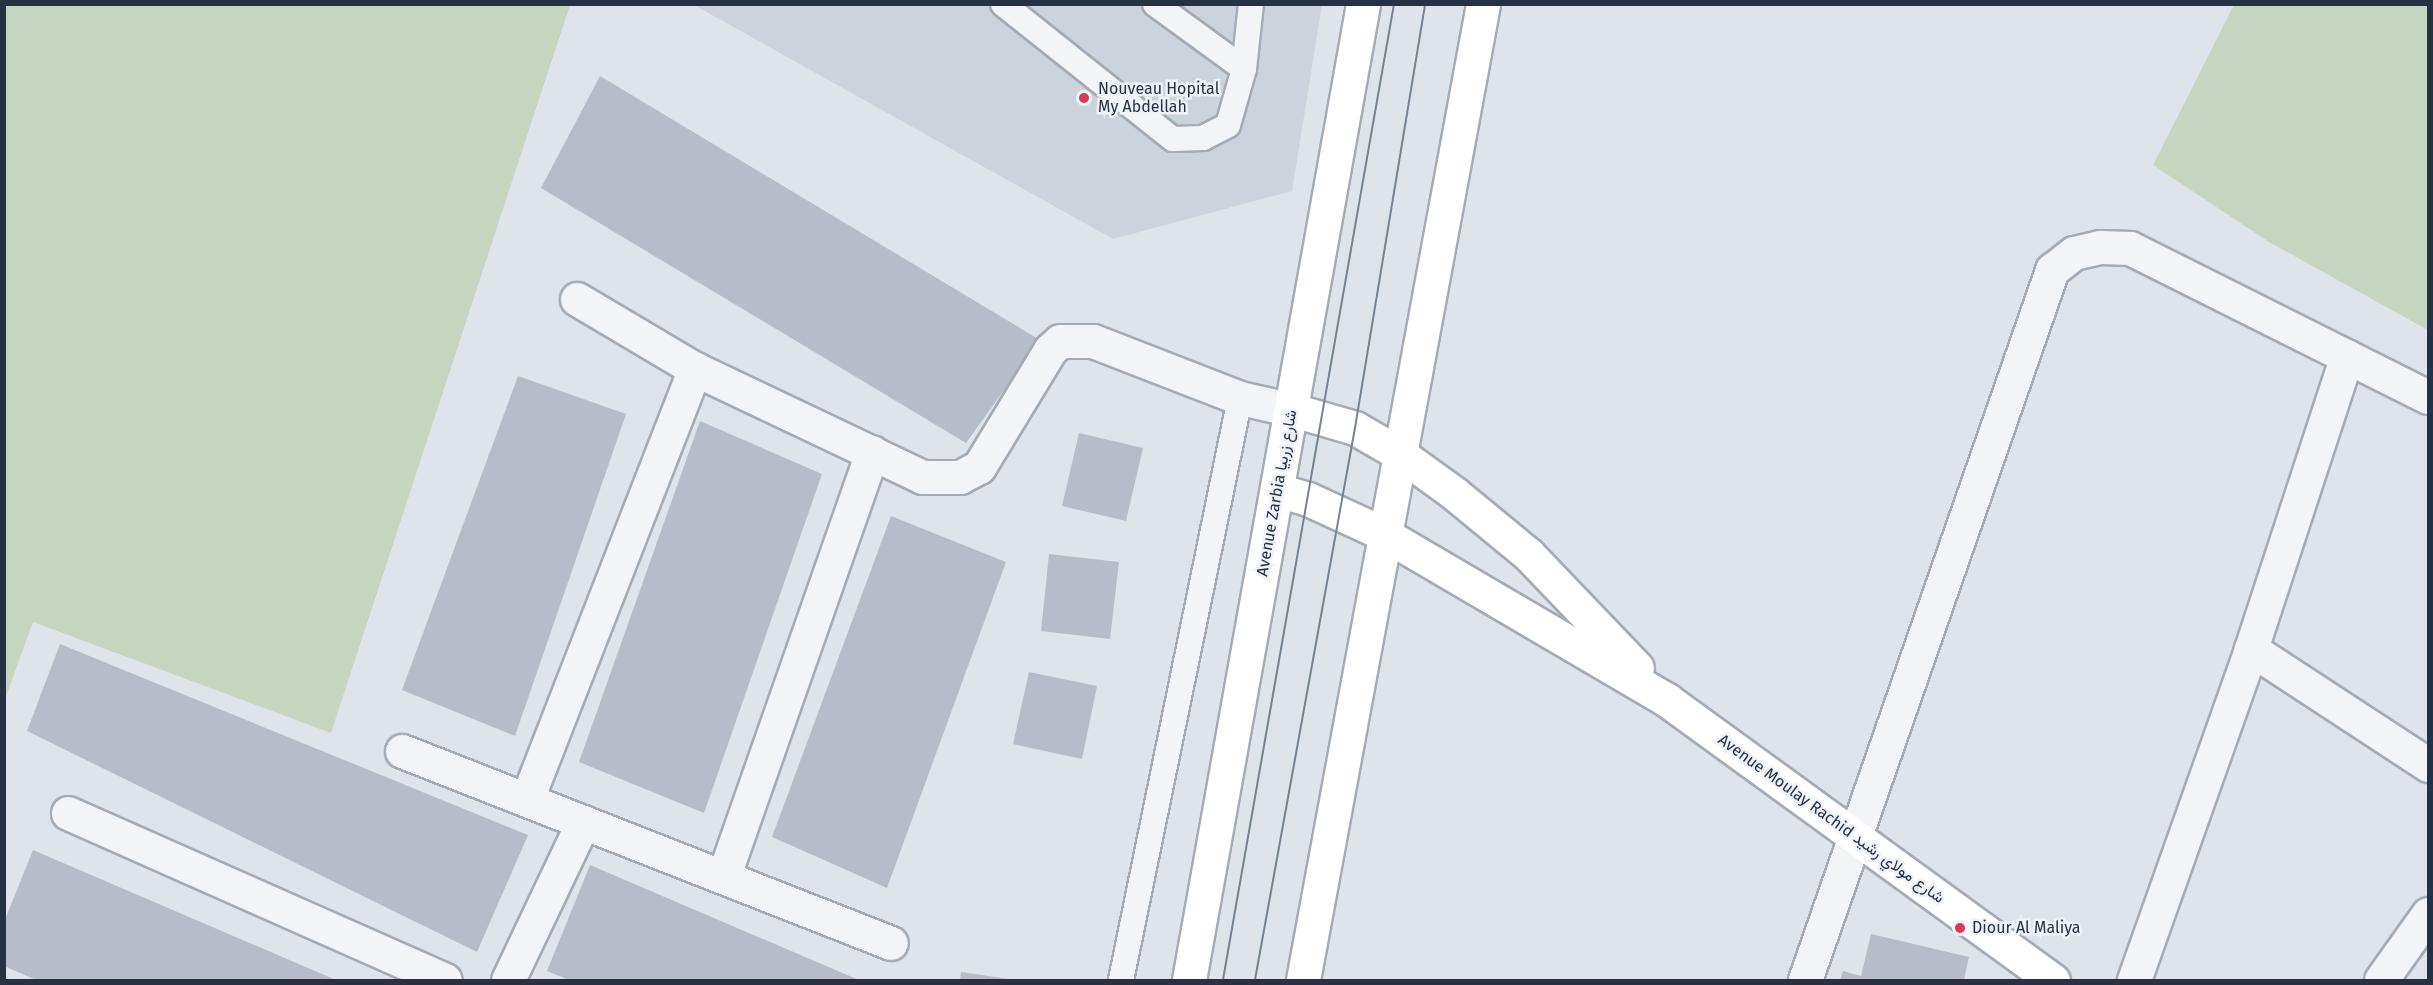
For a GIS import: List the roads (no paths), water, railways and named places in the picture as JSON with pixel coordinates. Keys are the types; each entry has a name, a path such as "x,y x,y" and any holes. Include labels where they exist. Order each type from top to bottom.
{"main road":[{"name":"Avenue Zarbia شارع زربيا","path":"1189,981 1293,410 1363,4"},
{"path":"1303,981 1483,4"},
{"name":"Avenue Moulay Rachid شارع مولاي رشيد","path":"1293,410 1355,428 1400,454 1529,555 1667,700"},
{"name":"Avenue Moulay Rachid شارع مولاي رشيد","path":"1277,490 1308,499 1384,534 1667,700 1856,840 2054,981"}],"street":[{"path":"1805,981 1856,840 2052,270 2074,254 2100,247 2130,248 2428,397"},
{"path":"577,299 695,369 922,477 960,477 980,467 1050,350 1060,341 1093,340 1240,398 1293,410"},
{"path":"2134,981 2251,649 2347,356"},
{"path":"527,800 695,369"},
{"path":"724,875 872,452"},
{"path":"2251,649 2428,765"},
{"path":"402,751 724,875 891,943"},
{"path":"68,813 445,981"},
{"path":"508,981 583,822"},
{"path":"2381,981 2423,934"}],"lane":[{"path":"1003,4 1173,139 1203,138 1227,125 1244,69 1251,4"},
{"path":"1155,4 1244,69"},
{"path":"1121,981 1240,398"}],"tram line":[{"path":"1223,980 1394,4"},
{"path":"1255,980 1355,428 1425,4"}],"place":[{"name":"Nouveau Hopital My Abdellah","path":"1084,98"},
{"name":"Diour Al Maliya","path":"1960,928"}]}
